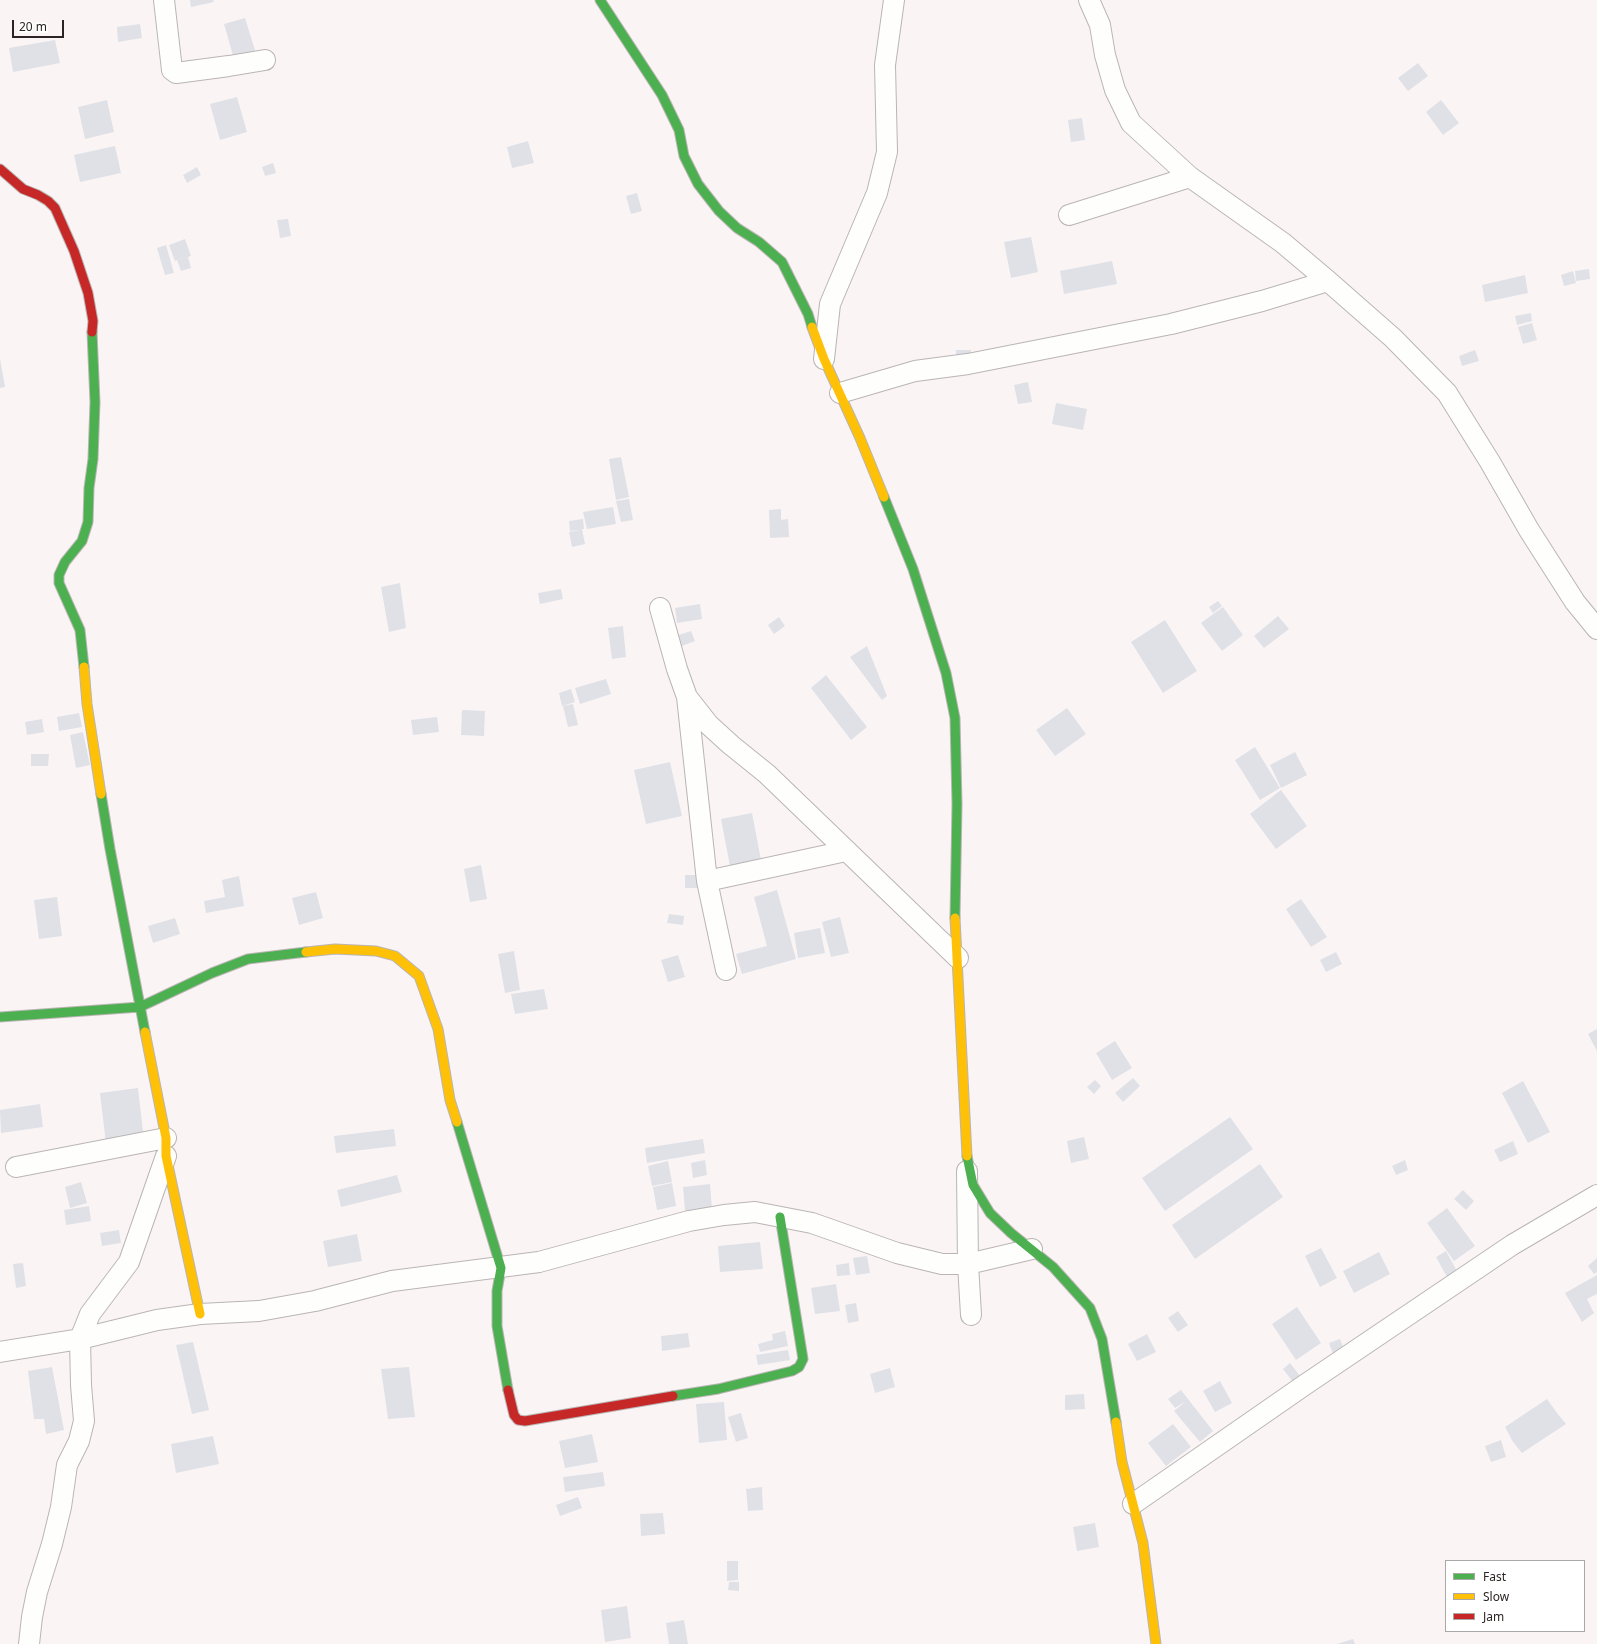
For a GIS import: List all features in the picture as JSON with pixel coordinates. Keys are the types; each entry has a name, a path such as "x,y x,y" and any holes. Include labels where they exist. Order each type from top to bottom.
{"street":[{"path":"164,0 172,70 176,73 265,60"},
{"path":"600,0 662,95 679,130 684,156 698,184 719,212 737,228 759,242 782,262 808,314 824,359 860,438 913,569 946,673 955,718 957,804 955,912 967,1157 968,1264 971,1315"},
{"path":"824,359 830,304 877,193 887,152 885,65 894,0"},
{"path":"1089,0 1100,25 1105,55 1115,90 1131,123 1190,177 1283,243 1328,281 1393,338 1447,393 1490,462 1529,530 1575,602 1597,629"},
{"path":"0,169 23,189 43,198 55,208 74,251 89,300 93,321 92,343 95,402 93,459 89,488 88,522 82,541 65,562 59,575 59,583 80,630 87,704 108,841 166,1147 200,1314"},
{"path":"1069,215 1190,177"},
{"path":"840,393 915,371 968,364 1171,324 1262,301 1328,281"},
{"path":"660,608 677,669 687,697 707,881 726,970"},
{"path":"687,697 709,725 767,774 958,958"},
{"path":"707,881 846,851"},
{"path":"0,1017 140,1008 212,973 248,959 335,949 376,951 395,956 403,962 419,976 438,1029 450,1100 501,1268 497,1291 497,1326 505,1378 514,1415 518,1420 524,1421 718,1389 792,1371 799,1367 803,1359 780,1217"},
{"path":"16,1167 166,1147"},
{"path":"29,1644 37,1592 52,1544 61,1507 68,1466 79,1441 84,1421 80,1385 80,1339 90,1314 129,1262 166,1147"},
{"path":"967,1157 973,1184 990,1213 1011,1233 1053,1267 1090,1308 1102,1339 1122,1462 1143,1543 1156,1644"},
{"path":"1133,1504 1306,1384 1512,1245 1597,1195"},
{"path":"0,1352 80,1339 157,1320 200,1314 259,1311 315,1301 392,1280 501,1268 539,1262 696,1220 724,1215 755,1212 812,1223 897,1253 942,1264 968,1264 1032,1249"}],"building":[{"path":"190,0 213,0 214,2 191,7"},
{"path":"245,18 258,60 236,66 224,24"},
{"path":"140,24 142,38 118,42 117,27"},
{"path":"55,40 60,63 13,72 9,48"},
{"path":"1418,63 1428,76 1408,91 1398,78"},
{"path":"237,97 247,132 220,140 210,104"},
{"path":"107,100 114,132 85,139 78,107"},
{"path":"1441,100 1459,123 1443,135 1426,112"},
{"path":"1082,118 1085,140 1071,142 1068,120"},
{"path":"528,141 534,163 512,168 507,147"},
{"path":"115,146 121,173 80,182 74,155"},
{"path":"273,163 276,173 265,176 262,167"},
{"path":"197,167 201,175 187,183 183,175"},
{"path":"637,193 642,211 631,214 626,196"},
{"path":"288,219 291,236 280,238 277,220"},
{"path":"1031,237 1038,272 1011,278 1004,242"},
{"path":"185,239 191,256 188,257 191,268 181,271 177,260 175,261 169,245"},
{"path":"166,245 174,273 165,275 157,248"},
{"path":"1112,261 1117,284 1064,294 1060,271"},
{"path":"1589,269 1590,279 1576,281 1575,271"},
{"path":"1573,271 1576,283 1564,286 1561,275"},
{"path":"1525,275 1528,293 1485,302 1482,285"},
{"path":"1531,313 1532,321 1517,325 1515,316"},
{"path":"1532,323 1537,340 1523,344 1518,327"},
{"path":"956,350 971,350 970,360 956,360"},
{"path":"1475,350 1479,361 1462,366 1459,356"},
{"path":"0,359 5,387 0,388"},
{"path":"1028,382 1032,402 1018,404 1014,385"},
{"path":"1056,403 1087,409 1083,430 1052,424"},
{"path":"621,457 629,497 616,500 609,459"},
{"path":"629,499 633,520 621,522 616,501"},
{"path":"613,507 616,524 587,529 583,512"},
{"path":"781,509 781,520 788,519 789,537 770,538 769,510"},
{"path":"583,519 584,529 582,529 585,544 572,547 569,532 580,530 570,531 569,521"},
{"path":"400,583 406,628 389,632 381,587"},
{"path":"561,589 563,599 540,604 538,593"},
{"path":"1218,601 1222,606 1213,613 1209,607"},
{"path":"700,604 702,619 677,623 675,608"},
{"path":"1223,607 1243,635 1222,651 1201,623"},
{"path":"1278,616 1289,629 1264,648 1254,636"},
{"path":"779,617 785,626 774,634 768,625"},
{"path":"1165,620 1197,671 1163,693 1131,642"},
{"path":"623,626 626,657 612,659 608,628"},
{"path":"691,631 695,641 679,647 675,636"},
{"path":"867,646 887,696 882,700 850,657"},
{"path":"826,675 867,727 851,740 811,688"},
{"path":"606,679 611,694 580,704 575,688"},
{"path":"571,689 575,702 562,706 559,693"},
{"path":"573,704 578,725 568,727 563,706"},
{"path":"1067,708 1086,734 1055,756 1036,730"},
{"path":"462,710 485,711 484,736 461,735"},
{"path":"79,713 82,727 59,731 57,717"},
{"path":"437,717 439,732 413,735 411,720"},
{"path":"42,719 44,732 27,735 25,722"},
{"path":"83,732 90,765 76,768 70,735"},
{"path":"1255,747 1280,788 1260,800 1235,760"},
{"path":"1295,752 1307,775 1281,788 1270,765"},
{"path":"31,754 49,754 48,766 31,766"},
{"path":"670,762 682,816 646,824 634,770"},
{"path":"1281,790 1307,826 1276,849 1250,814"},
{"path":"752,813 761,860 730,866 721,819"},
{"path":"481,865 487,899 470,902 464,869"},
{"path":"685,875 700,875 700,888 685,888"},
{"path":"239,876 244,906 206,913 204,901 225,897 222,880"},
{"path":"777,890 796,959 742,974 736,954 767,946 754,897"},
{"path":"316,892 323,918 299,925 292,898"},
{"path":"57,897 62,936 39,939 34,900"},
{"path":"1301,899 1327,937 1311,947 1286,909"},
{"path":"669,914 684,916 683,925 667,923"},
{"path":"840,917 849,953 831,957 822,922"},
{"path":"175,918 180,934 153,943 148,926"},
{"path":"820,928 825,953 798,958 794,933"},
{"path":"514,951 520,990 505,993 498,954"},
{"path":"1336,952 1342,964 1326,972 1320,960"},
{"path":"678,955 685,977 668,982 661,960"},
{"path":"544,989 548,1009 515,1014 511,994"},
{"path":"1597,1029 1597,1051 1588,1034"},
{"path":"1115,1041 1132,1068 1112,1080 1096,1053"},
{"path":"1133,1078 1140,1086 1123,1102 1115,1093"},
{"path":"1095,1080 1101,1086 1094,1094 1087,1087"},
{"path":"1523,1081 1550,1132 1528,1143 1502,1093"},
{"path":"138,1088 144,1140 106,1144 100,1093"},
{"path":"40,1104 43,1127 1,1133 0,1110"},
{"path":"1230,1117 1253,1149 1165,1211 1142,1178"},
{"path":"394,1129 396,1146 336,1153 334,1136"},
{"path":"1084,1137 1089,1159 1071,1163 1067,1141"},
{"path":"703,1139 705,1153 647,1163 645,1148"},
{"path":"1513,1141 1518,1154 1500,1162 1494,1150"},
{"path":"705,1160 707,1175 693,1178 691,1163"},
{"path":"1405,1160 1408,1170 1396,1175 1392,1166"},
{"path":"668,1161 672,1182 652,1186 648,1166"},
{"path":"1260,1164 1283,1197 1195,1259 1172,1225"},
{"path":"397,1175 402,1192 341,1207 337,1190"},
{"path":"81,1182 87,1203 70,1208 65,1187"},
{"path":"672,1183 676,1206 657,1210 653,1187"},
{"path":"710,1184 712,1209 685,1211 683,1187"},
{"path":"1463,1190 1474,1201 1466,1210 1454,1199"},
{"path":"89,1206 91,1221 66,1225 64,1210"},
{"path":"1447,1208 1475,1246 1454,1261 1427,1223"},
{"path":"119,1230 121,1243 102,1246 100,1233"},
{"path":"357,1234 362,1261 328,1267 323,1241"},
{"path":"760,1242 763,1269 720,1272 718,1246"},
{"path":"1321,1248 1337,1278 1320,1287 1305,1256"},
{"path":"1446,1251 1457,1271 1447,1277 1436,1257"},
{"path":"1379,1252 1390,1274 1354,1293 1343,1271"},
{"path":"867,1256 870,1273 856,1275 853,1258"},
{"path":"1597,1258 1597,1272 1594,1274 1588,1266"},
{"path":"23,1263 26,1286 16,1288 13,1264"},
{"path":"849,1263 850,1275 837,1276 836,1265"},
{"path":"1597,1275 1597,1294 1587,1299 1594,1313 1582,1322 1565,1293"},
{"path":"836,1284 840,1311 815,1314 811,1288"},
{"path":"856,1303 859,1321 848,1323 845,1305"},
{"path":"1297,1307 1321,1343 1296,1360 1272,1324"},
{"path":"1178,1311 1188,1325 1178,1332 1168,1318"},
{"path":"785,1331 788,1346 760,1352 758,1344 773,1340 772,1334"},
{"path":"688,1333 690,1347 662,1351 661,1336"},
{"path":"1147,1334 1156,1352 1137,1361 1128,1344"},
{"path":"1340,1339 1344,1349 1333,1354 1329,1343"},
{"path":"193,1342 209,1410 192,1414 176,1345"},
{"path":"788,1350 790,1360 758,1365 756,1355"},
{"path":"1290,1363 1300,1376 1293,1382 1283,1369"},
{"path":"52,1367 64,1430 46,1434 44,1419 34,1419 28,1371"},
{"path":"409,1367 415,1417 388,1419 381,1369"},
{"path":"890,1368 895,1387 875,1393 870,1374"},
{"path":"1220,1381 1232,1403 1215,1412 1203,1391"},
{"path":"1181,1390 1213,1431 1200,1442 1174,1411 1186,1401 1175,1408 1168,1399"},
{"path":"1084,1394 1085,1409 1065,1410 1065,1395"},
{"path":"1547,1399 1566,1424 1522,1453 1513,1442 1505,1427"},
{"path":"724,1402 727,1440 699,1443 696,1404"},
{"path":"741,1413 748,1438 736,1442 728,1417"},
{"path":"1173,1424 1191,1447 1166,1466 1148,1443"},
{"path":"592,1434 598,1462 565,1468 559,1441"},
{"path":"213,1436 219,1464 176,1473 171,1444"},
{"path":"1501,1440 1506,1457 1491,1462 1485,1446"},
{"path":"603,1472 605,1486 565,1492 563,1477"},
{"path":"762,1487 763,1510 748,1511 746,1489"},
{"path":"578,1497 582,1508 560,1516 556,1505"},
{"path":"663,1513 665,1534 641,1536 640,1514"},
{"path":"1095,1523 1099,1547 1077,1551 1073,1527"},
{"path":"727,1561 738,1561 738,1580 727,1581"},
{"path":"729,1582 739,1582 739,1591 728,1590"},
{"path":"627,1606 631,1638 605,1642 601,1610"},
{"path":"684,1620 688,1644 669,1644 666,1623"},
{"path":"1353,1639 1355,1644 1337,1644"}],"traffic: fast":[{"path":"600,0 662,95 679,130 684,156 698,184 719,211 737,228 759,242 782,262 808,314 812,327"},
{"path":"84,667 80,630 59,583 59,575 65,562 82,541 88,522 89,488 93,459 95,402 92,332"},
{"path":"884,497 913,569 946,673 955,718 957,804 955,918"},
{"path":"101,794 145,1032"},
{"path":"0,1017 140,1007 212,973 248,959 306,952"},
{"path":"457,1122 501,1268 497,1291 497,1326 508,1390"},
{"path":"967,1156 973,1185 990,1213 1011,1233 1053,1267 1090,1308 1102,1339 1116,1422"},
{"path":"673,1396 718,1389 792,1371 799,1367 803,1359 780,1217"}],"traffic: slow":[{"path":"812,327 824,359 860,438 884,497"},
{"path":"84,667 87,704 101,794"},
{"path":"955,918 967,1156"},
{"path":"306,952 335,949 376,951 395,956 419,976 438,1029 450,1100 457,1122"},
{"path":"145,1032 166,1138 166,1156 200,1314"},
{"path":"1116,1422 1122,1462 1143,1543 1156,1644"}],"traffic: jam":[{"path":"0,169 23,189 38,195 48,201 55,208 74,251 88,293 93,321 92,332"},
{"path":"508,1390 514,1415 518,1420 525,1421 673,1396"}]}
